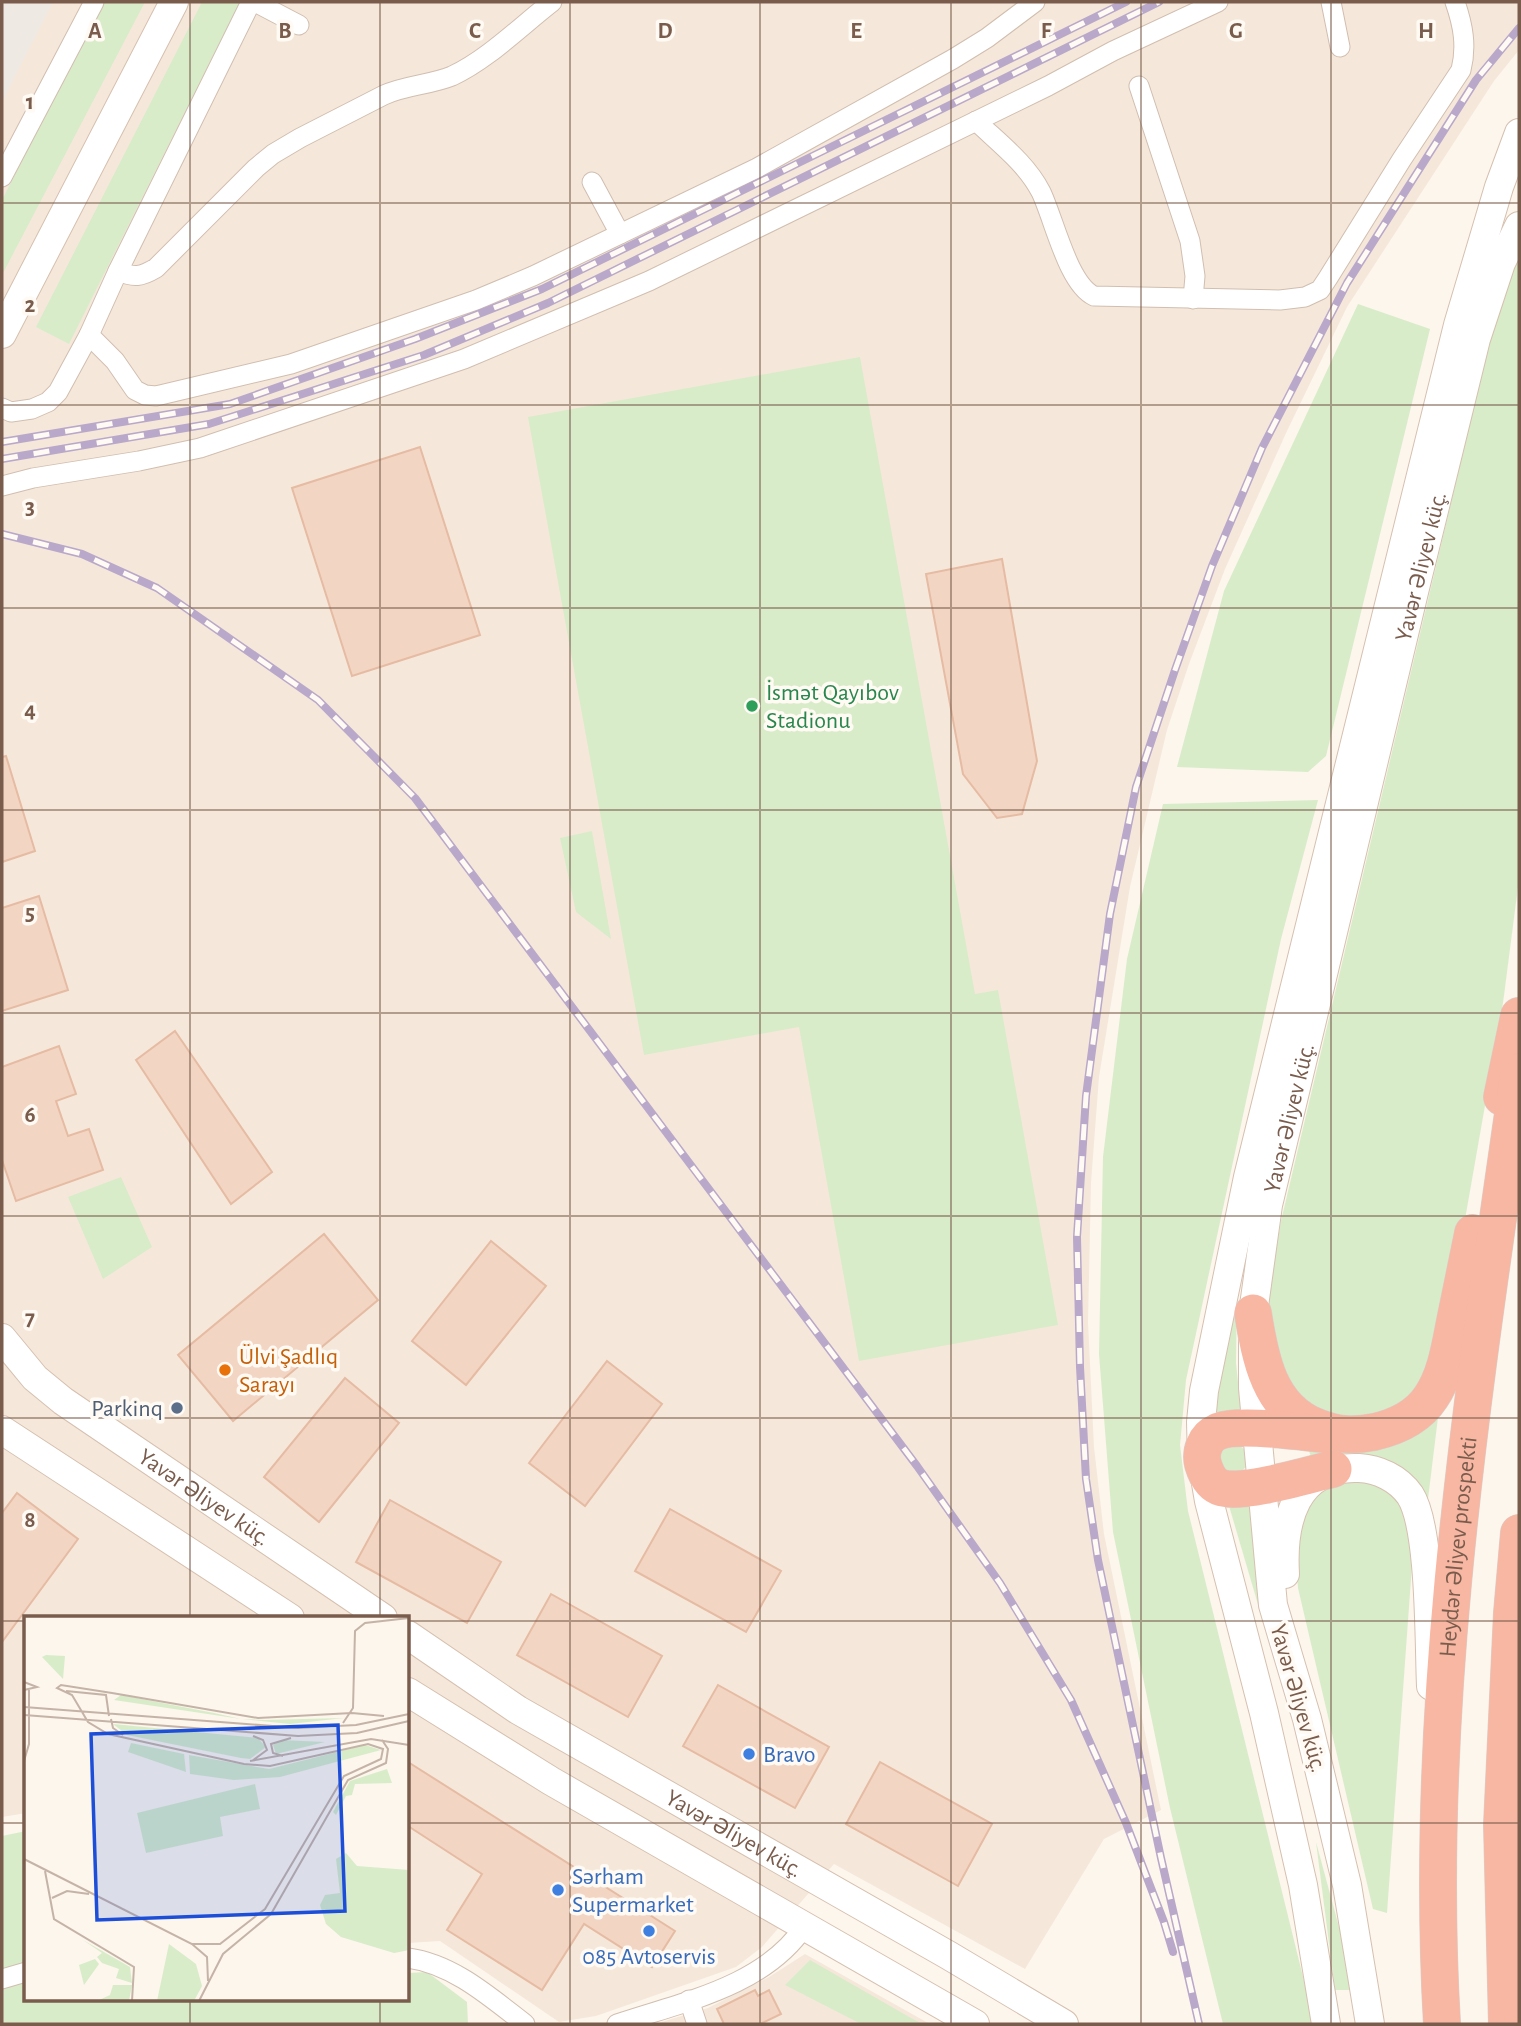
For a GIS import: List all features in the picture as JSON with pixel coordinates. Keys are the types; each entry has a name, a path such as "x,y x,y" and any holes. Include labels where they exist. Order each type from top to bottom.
{"highway":[{"path":"1334,1452 1257,1430 1229,1429 1213,1434 1204,1447 1202,1460 1211,1481 1218,1486 1234,1489 1263,1485 1334,1452 1358,1435 1405,1421 1432,1397 1450,1347 1519,1016"},
{"name":"Heydər Əliyev prospekti","path":"1442,2024 1438,1863 1444,1693 1462,1481 1519,1072"},
{"path":"1253,1313 1266,1373 1282,1401 1334,1452"},
{"path":"1507,2024 1502,1825 1511,1613 1519,1533"}],"main road":[{"path":"2,334 174,2"},
{"name":"Yavər Əliyev küç.","path":"1326,2024 1303,1885 1264,1713 1209,1501 1202,1460 1201,1422 1204,1391 1232,1246 1448,365 1484,236 1519,133"},
{"path":"1484,236 1519,184"},
{"name":"Yavər Əliyev küç.","path":"1370,2024 1347,1885 1307,1719 1273,1605 1251,1350 1253,1313 1268,1205 1417,579 1476,339 1501,263 1519,226"},
{"name":"Yavər Əliyev küç.","path":"2,1338 35,1378 63,1401 380,1616"},
{"path":"2,1430 287,1616"},
{"path":"1307,1719 1285,1576 1286,1533 1293,1507 1301,1492 1313,1481 1334,1452 1398,1482 1409,1494 1417,1510 1427,1591 1438,1863"},
{"name":"Yavər Əliyev küç.","path":"410,1636 518,1710 994,1981 1064,2024"},
{"name":"Yavər Əliyev küç.","path":"410,1693 541,1774 975,2024"},
{"path":"1332,2024 1334,2007 1349,2002 1359,2008 1364,2024"}],"street":[{"path":"2,177 94,2"},
{"path":"2,408 20,412 48,402 58,392 89,335 118,271 253,2 299,25"},
{"path":"118,271 133,278 144,276 156,268 273,154 397,89 434,83 463,70 552,2"},
{"path":"89,335 115,361 135,390 156,396 291,364 407,325 521,280 757,169 987,38 1035,2"},
{"path":"2,486 200,448 464,359 649,281 1048,86 1113,51 1218,2"},
{"path":"1331,2 1340,47"},
{"path":"976,121 1025,168 1041,192 1073,270 1085,292 1094,296 1193,299 1280,300 1305,297 1320,290 1461,70 1465,41 1455,2"},
{"path":"1139,86 1190,241 1195,276 1193,299"},
{"path":"592,182 620,234"},
{"path":"617,2024 740,1981 764,1968 787,1950 804,1927"},
{"path":"410,1958 426,1960 442,1967 482,1992 518,2022"},
{"path":"2,1979 24,1973"},
{"path":"689,2000 697,2024"}],"shaded area":[{"path":"2,2 1519,2 1519,50 1494,81 1347,307 1225,569 1167,730 1130,887 1099,1077 1091,1183 1088,1322 1094,1447 1104,1534 1161,1810 1104,1839 1025,1969 834,1864 762,1947 736,1967 596,2016 559,2022 440,1941 410,1943 410,1616 24,1616 24,1813 2,1817"},
{"path":"2,2 53,2 2,102"},
{"path":"805,1954 930,2024 655,2024 708,2008 769,1977"}],"green space":[{"path":"103,2 145,2 2,275 2,200"},
{"path":"202,2 240,2 69,344 36,327"},
{"path":"1519,256 1519,879 1503,1003 1447,1322 1426,1389 1383,1422 1308,1415 1269,1346 1268,1297 1281,1221 1499,300"},
{"path":"1358,304 1430,329 1326,756 1308,772 1177,767 1224,591"},
{"name":"İsmət Qayıbov Stadionu","path":"860,357 975,994 998,990 1058,1325 859,1361 799,1027 644,1055 528,417"},
{"path":"1318,800 1281,939 1186,1380 1180,1445 1188,1511 1307,1993 1312,2024 1223,2024 1170,1808 1113,1532 1099,1354 1103,1157 1127,959 1163,804"},
{"path":"592,831 611,939 576,912 560,838"},
{"path":"121,1177 152,1247 103,1279 68,1197"},
{"path":"1237,1281 1236,1363 1242,1420 1214,1420"},
{"path":"1440,1401 1427,1507 1311,1457 1311,1444"},
{"path":"1234,1445 1244,1449 1248,1459 1244,1469 1234,1473 1224,1469 1220,1459 1224,1449"},
{"path":"1355,1479 1379,1487 1400,1502 1409,1517 1412,1534 1413,1551 1387,1913 1373,1909 1298,1588 1295,1552 1297,1529 1315,1491"},
{"path":"1256,1496 1262,1618 1227,1499"},
{"path":"24,1831 24,2002 410,2002 410,1973 427,1972 467,2002 468,2024 2,2024 2,1836"},
{"path":"1316,1842 1356,1990 1335,1990"},
{"path":"810,1960 923,2024 861,2024 785,1985"}],"building":[{"path":"420,447 480,635 352,676 292,488"},
{"path":"1002,559 1037,761 1022,814 997,818 963,774 926,574"},
{"path":"6,756 35,851 2,862 2,757"},
{"path":"39,896 68,990 2,1011 2,908"},
{"path":"175,1031 272,1172 231,1204 136,1060"},
{"path":"59,1046 76,1094 56,1101 68,1136 89,1129 103,1170 16,1201 2,1160 2,1067"},
{"path":"324,1234 378,1300 233,1421 178,1355"},
{"path":"491,1241 546,1286 466,1385 412,1341"},
{"path":"607,1361 662,1404 585,1506 529,1463"},
{"path":"345,1378 399,1423 319,1522 264,1477"},
{"path":"17,1493 78,1539 2,1642 2,1513"},
{"path":"390,1500 501,1562 467,1623 356,1562"},
{"path":"670,1509 781,1571 746,1632 635,1571"},
{"path":"551,1594 662,1656 628,1717 517,1655"},
{"path":"718,1685 829,1747 795,1808 683,1746"},
{"path":"880,1762 992,1824 958,1886 846,1824"},
{"path":"410,1763 675,1931 652,1967 584,1924 542,1990 447,1930 482,1874 410,1827"},
{"path":"755,1990 758,1996 769,1990 781,2014 760,2024 724,2024 717,2009"}],"railway":[{"path":"2,442 230,404 415,339 542,289 1126,2"},
{"path":"2,459 209,424 424,355 548,303 1159,2"},
{"path":"1199,2024 1098,1560 1086,1479 1077,1237 1086,1096 1110,914 1136,787 1212,566 1262,448 1347,283 1476,80 1519,28"},
{"path":"2,534 82,554 157,588 318,700 415,798 917,1466 1000,1583 1071,1700 1126,1823 1173,1952"}],"place":[{"name":"İsmət Qayıbov Stadionu","path":"752,706"},
{"name":"Ülvi Şadlıq Sarayı","path":"225,1370"},
{"name":"Parkinq","path":"177,1408"},
{"name":"Bravo","path":"749,1754"},
{"name":"Sərham Supermarket","path":"558,1890"},
{"name":"085 Avtoservis","path":"649,1931"}]}
